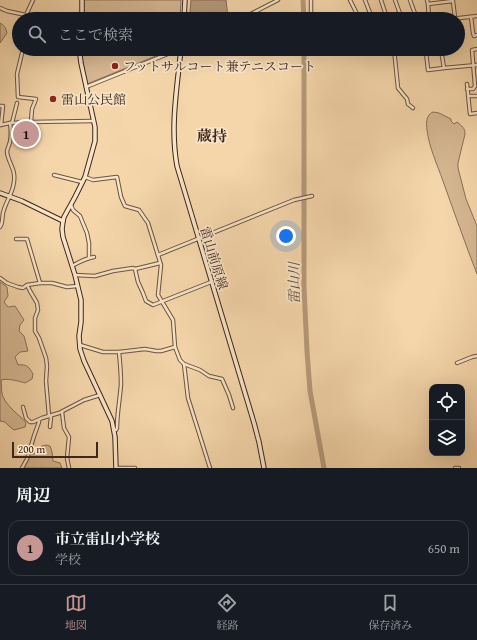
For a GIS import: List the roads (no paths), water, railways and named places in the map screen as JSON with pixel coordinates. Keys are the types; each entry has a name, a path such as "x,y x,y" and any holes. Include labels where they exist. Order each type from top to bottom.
{"street":[{"path":"28,12 33,0"},
{"path":"82,0 82,12"},
{"path":"185,12 186,0"},
{"path":"255,12 278,0"},
{"path":"311,0 311,12"},
{"path":"350,0 356,12"},
{"path":"365,0 370,12"},
{"path":"381,0 384,12"},
{"path":"395,0 399,12"},
{"path":"410,0 414,12"},
{"path":"427,0 429,12"},
{"path":"428,4 453,1 454,12"},
{"path":"0,8 12,13"},
{"path":"465,17 477,16"},
{"path":"471,17 474,36 477,35"},
{"path":"467,89 473,89 474,86 472,50 477,50"},
{"path":"21,56 17,74 18,97 36,100 32,109 31,122"},
{"path":"80,56 96,133 85,177 63,221 64,237 81,300 81,322 79,336 84,361 109,414 114,430 116,437 117,468 135,468"},
{"path":"86,87 163,56"},
{"name":"雷山前原線","path":"179,56 173,134 176,161 254,423 264,468"},
{"path":"395,56 398,88 412,108"},
{"path":"426,56 428,70 477,65"},
{"path":"442,56 444,68"},
{"path":"467,84 470,114 477,113"},
{"path":"468,96 477,96"},
{"path":"0,227 2,224 3,212 10,196 14,180 7,149 10,141 11,123 17,103"},
{"path":"0,106 3,106 1,125 31,122 93,121"},
{"path":"54,175 83,182"},
{"path":"85,177 93,180 117,177 125,206 139,210 142,213 148,223 160,264 158,295 174,320 175,347 180,360 184,364 200,370 209,376 222,379 233,408"},
{"path":"0,193 22,201 63,221"},
{"path":"158,255 298,198 312,196"},
{"path":"71,205 73,210 80,216 87,234 89,258"},
{"path":"16,239 27,239 40,283"},
{"path":"72,266 94,257"},
{"path":"75,275 94,276 113,271 135,269 160,264"},
{"path":"135,269 138,282 146,301 153,305 211,282"},
{"path":"0,278 7,283 22,288 27,285 40,283 52,283 67,287 77,286"},
{"path":"27,285 37,303 38,310 34,323 35,331 46,358 46,381 50,427"},
{"path":"80,345 103,352 145,349 161,351 175,347"},
{"path":"114,430 117,428 117,412 121,382 119,352"},
{"path":"457,363 477,356"},
{"path":"184,364 188,398 210,468"},
{"path":"23,407 28,421 33,422 62,412 84,400 100,395"},
{"path":"62,412 64,428 69,438 67,458 69,468"},
{"path":"22,468 30,451 39,420"}],"waterway":[{"name":"雷山川","path":"303,0 304,12"},
{"name":"雷山川","path":"304,56 304,287 307,351 310,391 324,468"}],"place":[{"name":"フットサルコート兼テニスコート","path":"115,66"},
{"name":"雷山公民館","path":"53,99"},
{"name":"市立雷山小学校","path":"26,134"}],"district":[{"name":"蔵持","path":"212,135"}]}
